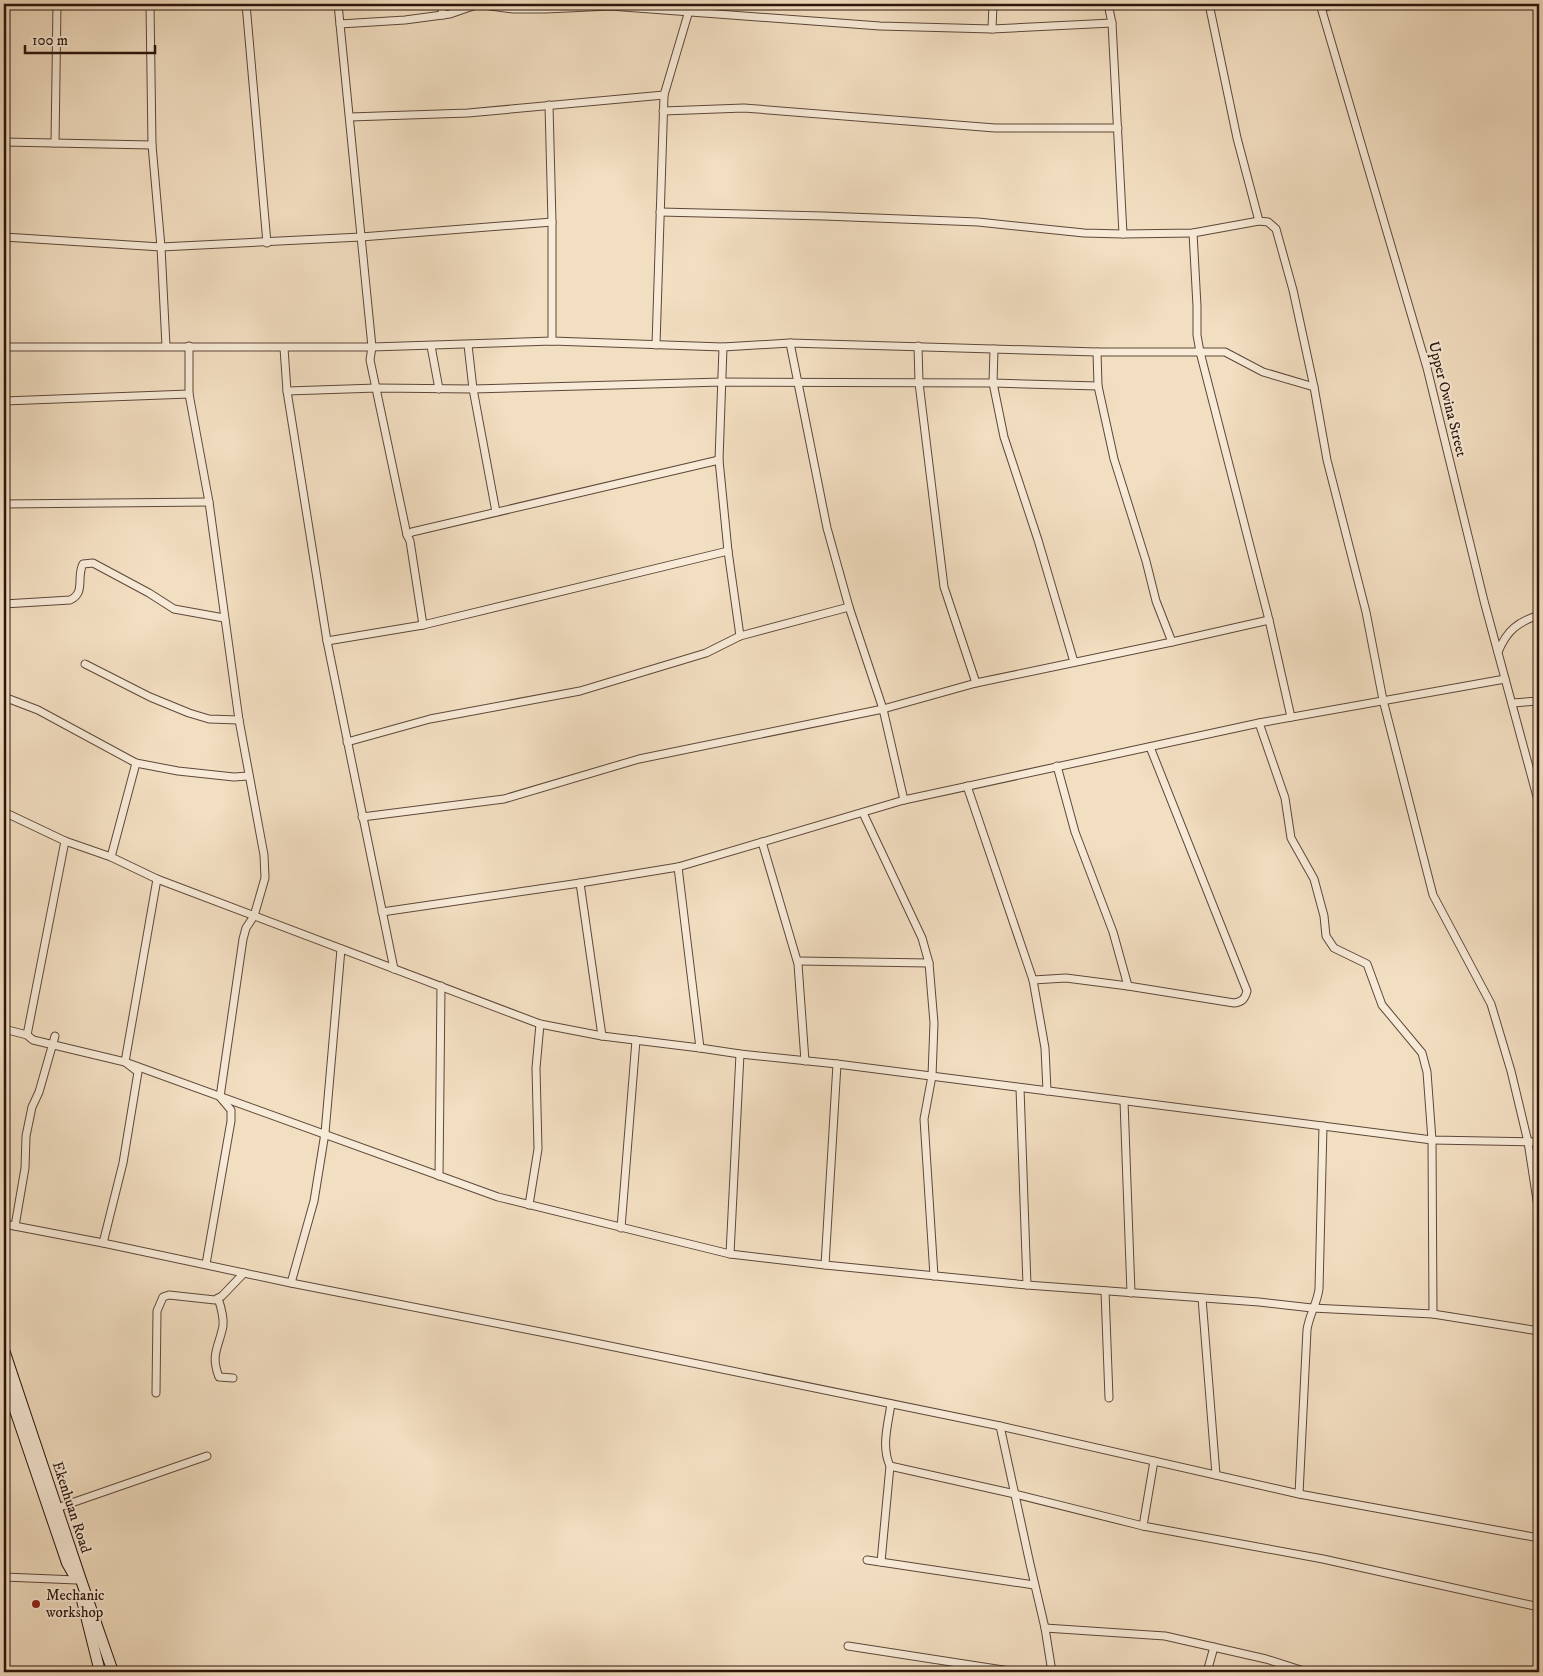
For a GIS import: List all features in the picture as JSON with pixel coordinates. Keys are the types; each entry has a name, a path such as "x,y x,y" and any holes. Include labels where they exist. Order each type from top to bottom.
{"main road":[{"name":"Ekenhuan Road","path":"4,1350 113,1672"},
{"name":"Ekenhuan Road","path":"4,1378 6,1393 67,1563 77,1580 100,1672"}],"street":[{"path":"55,143 57,4"},
{"path":"150,4 152,146 161,247 166,346"},
{"path":"246,4 267,243"},
{"path":"338,4 372,348 370,360 406,535 410,541 423,625"},
{"path":"441,4 443,15"},
{"path":"340,24 405,20 443,15 457,13 483,4 546,9 610,6 690,8 880,26 992,29 1112,23"},
{"path":"992,29 993,4"},
{"path":"1108,4 1112,23 1123,234"},
{"path":"1209,4 1237,138 1259,221"},
{"path":"1321,6 1336,4"},
{"name":"Upper Owina Street","path":"1321,6 1427,368 1484,601 1539,804"},
{"path":"656,345 664,95 690,8"},
{"path":"350,117 468,113 549,104 664,95"},
{"path":"549,104 552,222 552,341"},
{"path":"663,112 744,108 995,128 1118,128"},
{"path":"4,142 152,146"},
{"path":"660,212 978,222 1084,233 1193,233 1259,221 1268,222 1276,228 1293,290 1328,460 1366,612 1383,700 1433,895 1491,1004 1511,1070 1528,1142 1539,1213"},
{"path":"4,237 161,247 360,238 552,222"},
{"path":"1193,233 1197,306 1196,335 1269,620 1291,717"},
{"path":"4,347 189,346 372,348 552,341 723,347 790,342 1097,352 1225,352 1263,372 1314,387"},
{"path":"790,342 827,528 849,607 883,709 904,800"},
{"path":"468,345 473,389 496,512"},
{"path":"189,346 189,394 209,502 239,720 264,855 265,878 254,916 246,928 243,939 220,1097 231,1110 231,1121 206,1264"},
{"path":"431,346 439,389"},
{"path":"918,346 919,383 944,587 976,683"},
{"path":"723,347 719,460 728,551 740,636"},
{"path":"284,348 287,391 326,641 394,969"},
{"path":"994,349 993,384 1004,437 1038,540 1074,662"},
{"path":"1097,352 1098,386 1114,459 1146,561 1156,601 1172,642"},
{"path":"287,391 377,388 473,389 722,382 1098,386"},
{"path":"4,401 189,394"},
{"path":"406,535 412,532 719,460"},
{"path":"4,504 209,502"},
{"path":"326,641 423,625 728,551"},
{"path":"4,604 70,600 77,597 81,568 83,564 93,563 150,593 174,609 224,618"},
{"path":"347,742 430,718 580,691 706,653 740,636 849,607"},
{"path":"1498,652 1506,636 1521,622 1539,615"},
{"path":"362,817 504,799 639,759 883,709 976,683 1269,620"},
{"path":"85,664 150,697 189,714 209,719 239,720"},
{"path":"382,912 678,867 904,800 1259,722 1505,679"},
{"path":"4,698 38,710 136,763 178,771 234,777 248,776"},
{"path":"1512,703 1539,701"},
{"path":"1259,722 1285,798 1291,838 1314,879 1324,916 1326,936 1334,948 1367,964 1382,1005 1422,1053 1427,1072 1432,1140 1433,1314"},
{"path":"1033,980 1066,978 1234,1003 1245,999 1247,991 1150,747"},
{"path":"111,857 136,763"},
{"path":"1057,766 1075,832 1113,932 1128,986"},
{"path":"967,786 1033,980 1044,1048 1047,1091"},
{"path":"4,812 65,842 111,857 157,879 540,1024 602,1036 740,1054 837,1064 1432,1140 1539,1142"},
{"path":"862,812 922,938 929,963 934,1023 932,1076 924,1119 934,1276"},
{"path":"27,1035 65,842"},
{"path":"762,842 798,961 805,1061"},
{"path":"678,867 700,1048"},
{"path":"125,1062 157,879"},
{"path":"580,883 602,1036"},
{"path":"291,1283 314,1201 325,1133 341,950"},
{"path":"798,961 929,963"},
{"path":"439,1176 441,986"},
{"path":"529,1205 538,1148 536,1068 540,1024"},
{"path":"4,1029 27,1035 33,1040 125,1062 498,1197 730,1254 1027,1285 1312,1308 1433,1314 1539,1331"},
{"path":"15,1226 25,1168 26,1136 32,1107 39,1092 55,1036"},
{"path":"622,1228 636,1040"},
{"path":"730,1254 740,1054"},
{"path":"103,1243 123,1163 138,1072 125,1062"},
{"path":"825,1265 837,1064"},
{"path":"1020,1088 1027,1285"},
{"path":"1124,1101 1131,1292"},
{"path":"1299,1494 1307,1330 1319,1289 1323,1126"},
{"path":"4,1224 1000,1426 1299,1494 1539,1538"},
{"path":"156,1393 157,1311 163,1297 169,1295 215,1300 222,1296 244,1273"},
{"path":"1105,1290 1109,1398"},
{"path":"218,1298 222,1308 222,1327 214,1356 219,1377 233,1378"},
{"path":"1202,1298 1216,1475"},
{"path":"881,1562 890,1466 886,1458 885,1448 891,1404"},
{"path":"1000,1426 1045,1628 1052,1672"},
{"path":"56,1508 207,1456"},
{"path":"1144,1526 1154,1461"},
{"path":"890,1466 1144,1526 1323,1559 1539,1607"},
{"path":"867,1560 1034,1585"},
{"path":"4,1577 77,1580"},
{"path":"1045,1628 1165,1636 1266,1659 1306,1672"},
{"path":"848,1646 1016,1672"},
{"path":"1207,1672 1214,1647"}],"place":[{"name":"Mechanic workshop","path":"36,1604"}]}
